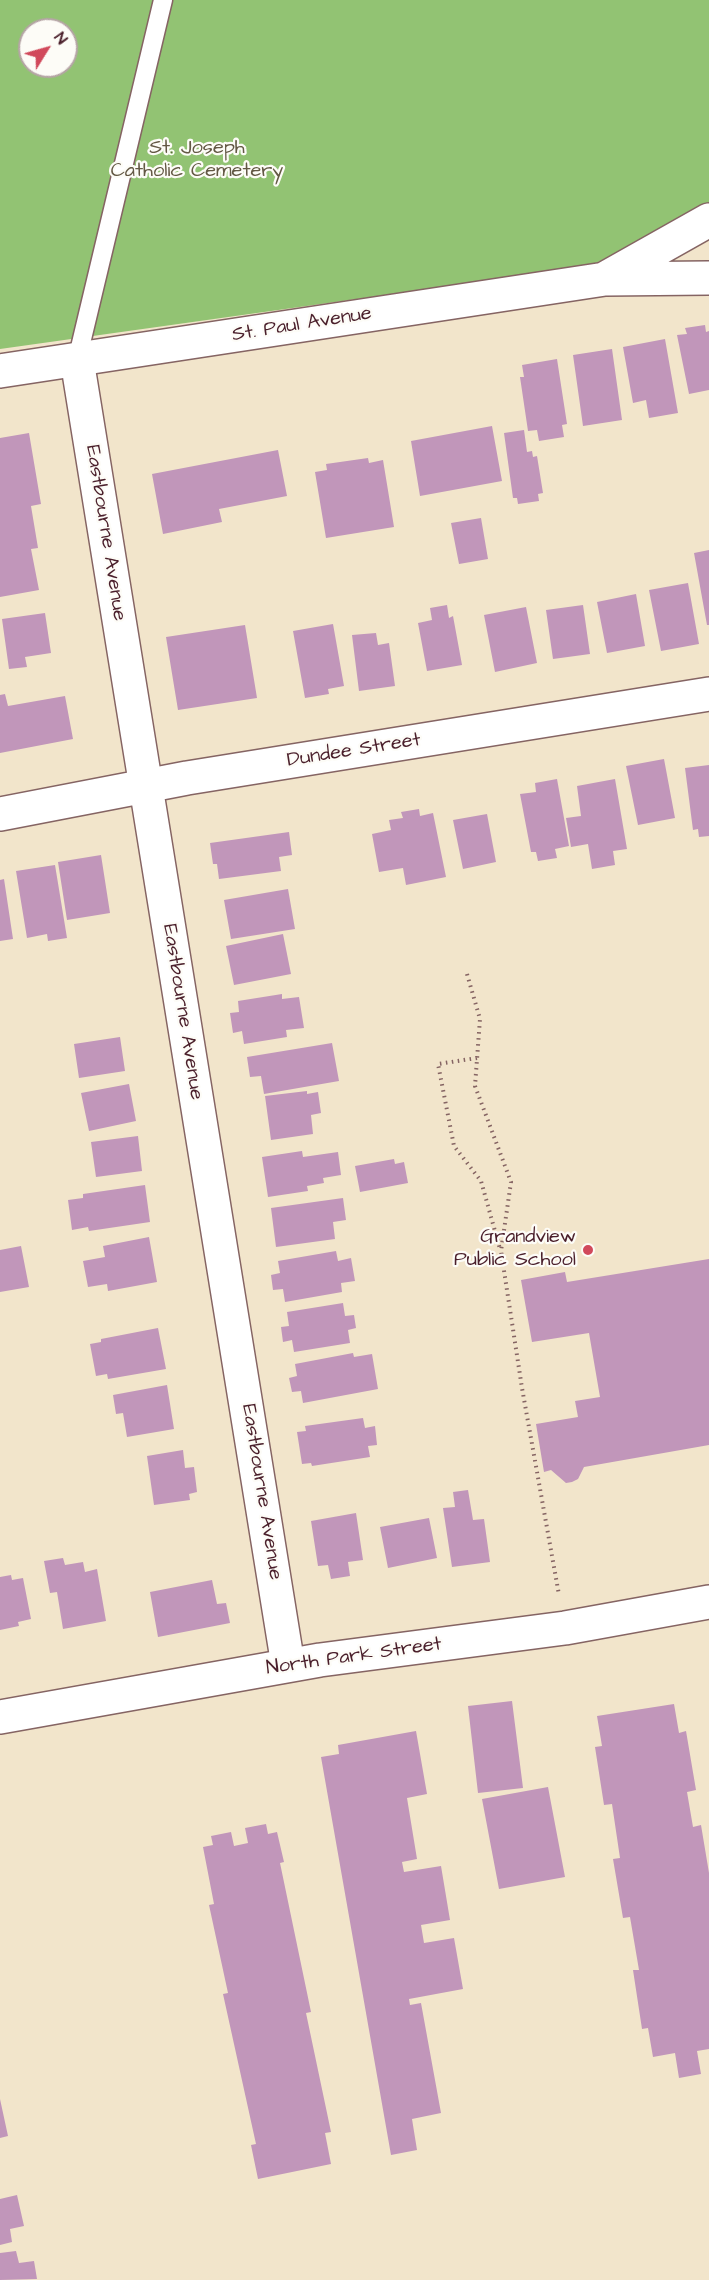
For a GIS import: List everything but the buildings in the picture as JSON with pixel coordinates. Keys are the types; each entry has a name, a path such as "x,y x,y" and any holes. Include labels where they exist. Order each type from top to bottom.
{"street":[{"name":"St. Paul Avenue","path":"605,279 709,220"},
{"name":"St. Paul Avenue","path":"0,371 605,279 709,278"},
{"name":"Eastbourne Avenue","path":"77,360 288,1665"},
{"name":"Dundee Street","path":"0,814 199,776 709,694"},
{"name":"North Park Street","path":"0,1718 288,1665 565,1628 709,1602"}],"lane":[{"path":"77,360 163,0"}],"path":[{"path":"467,974 480,1019 475,1086 511,1182 501,1251"},
{"path":"477,1058 438,1064 454,1146 481,1181 501,1251 522,1388 565,1628"}],"green space":[{"name":"St. Joseph Catholic Cemetery","path":"0,0 709,0 709,219 585,267 0,349"}],"place":[{"name":"Grandview Public School","path":"588,1250"}]}
